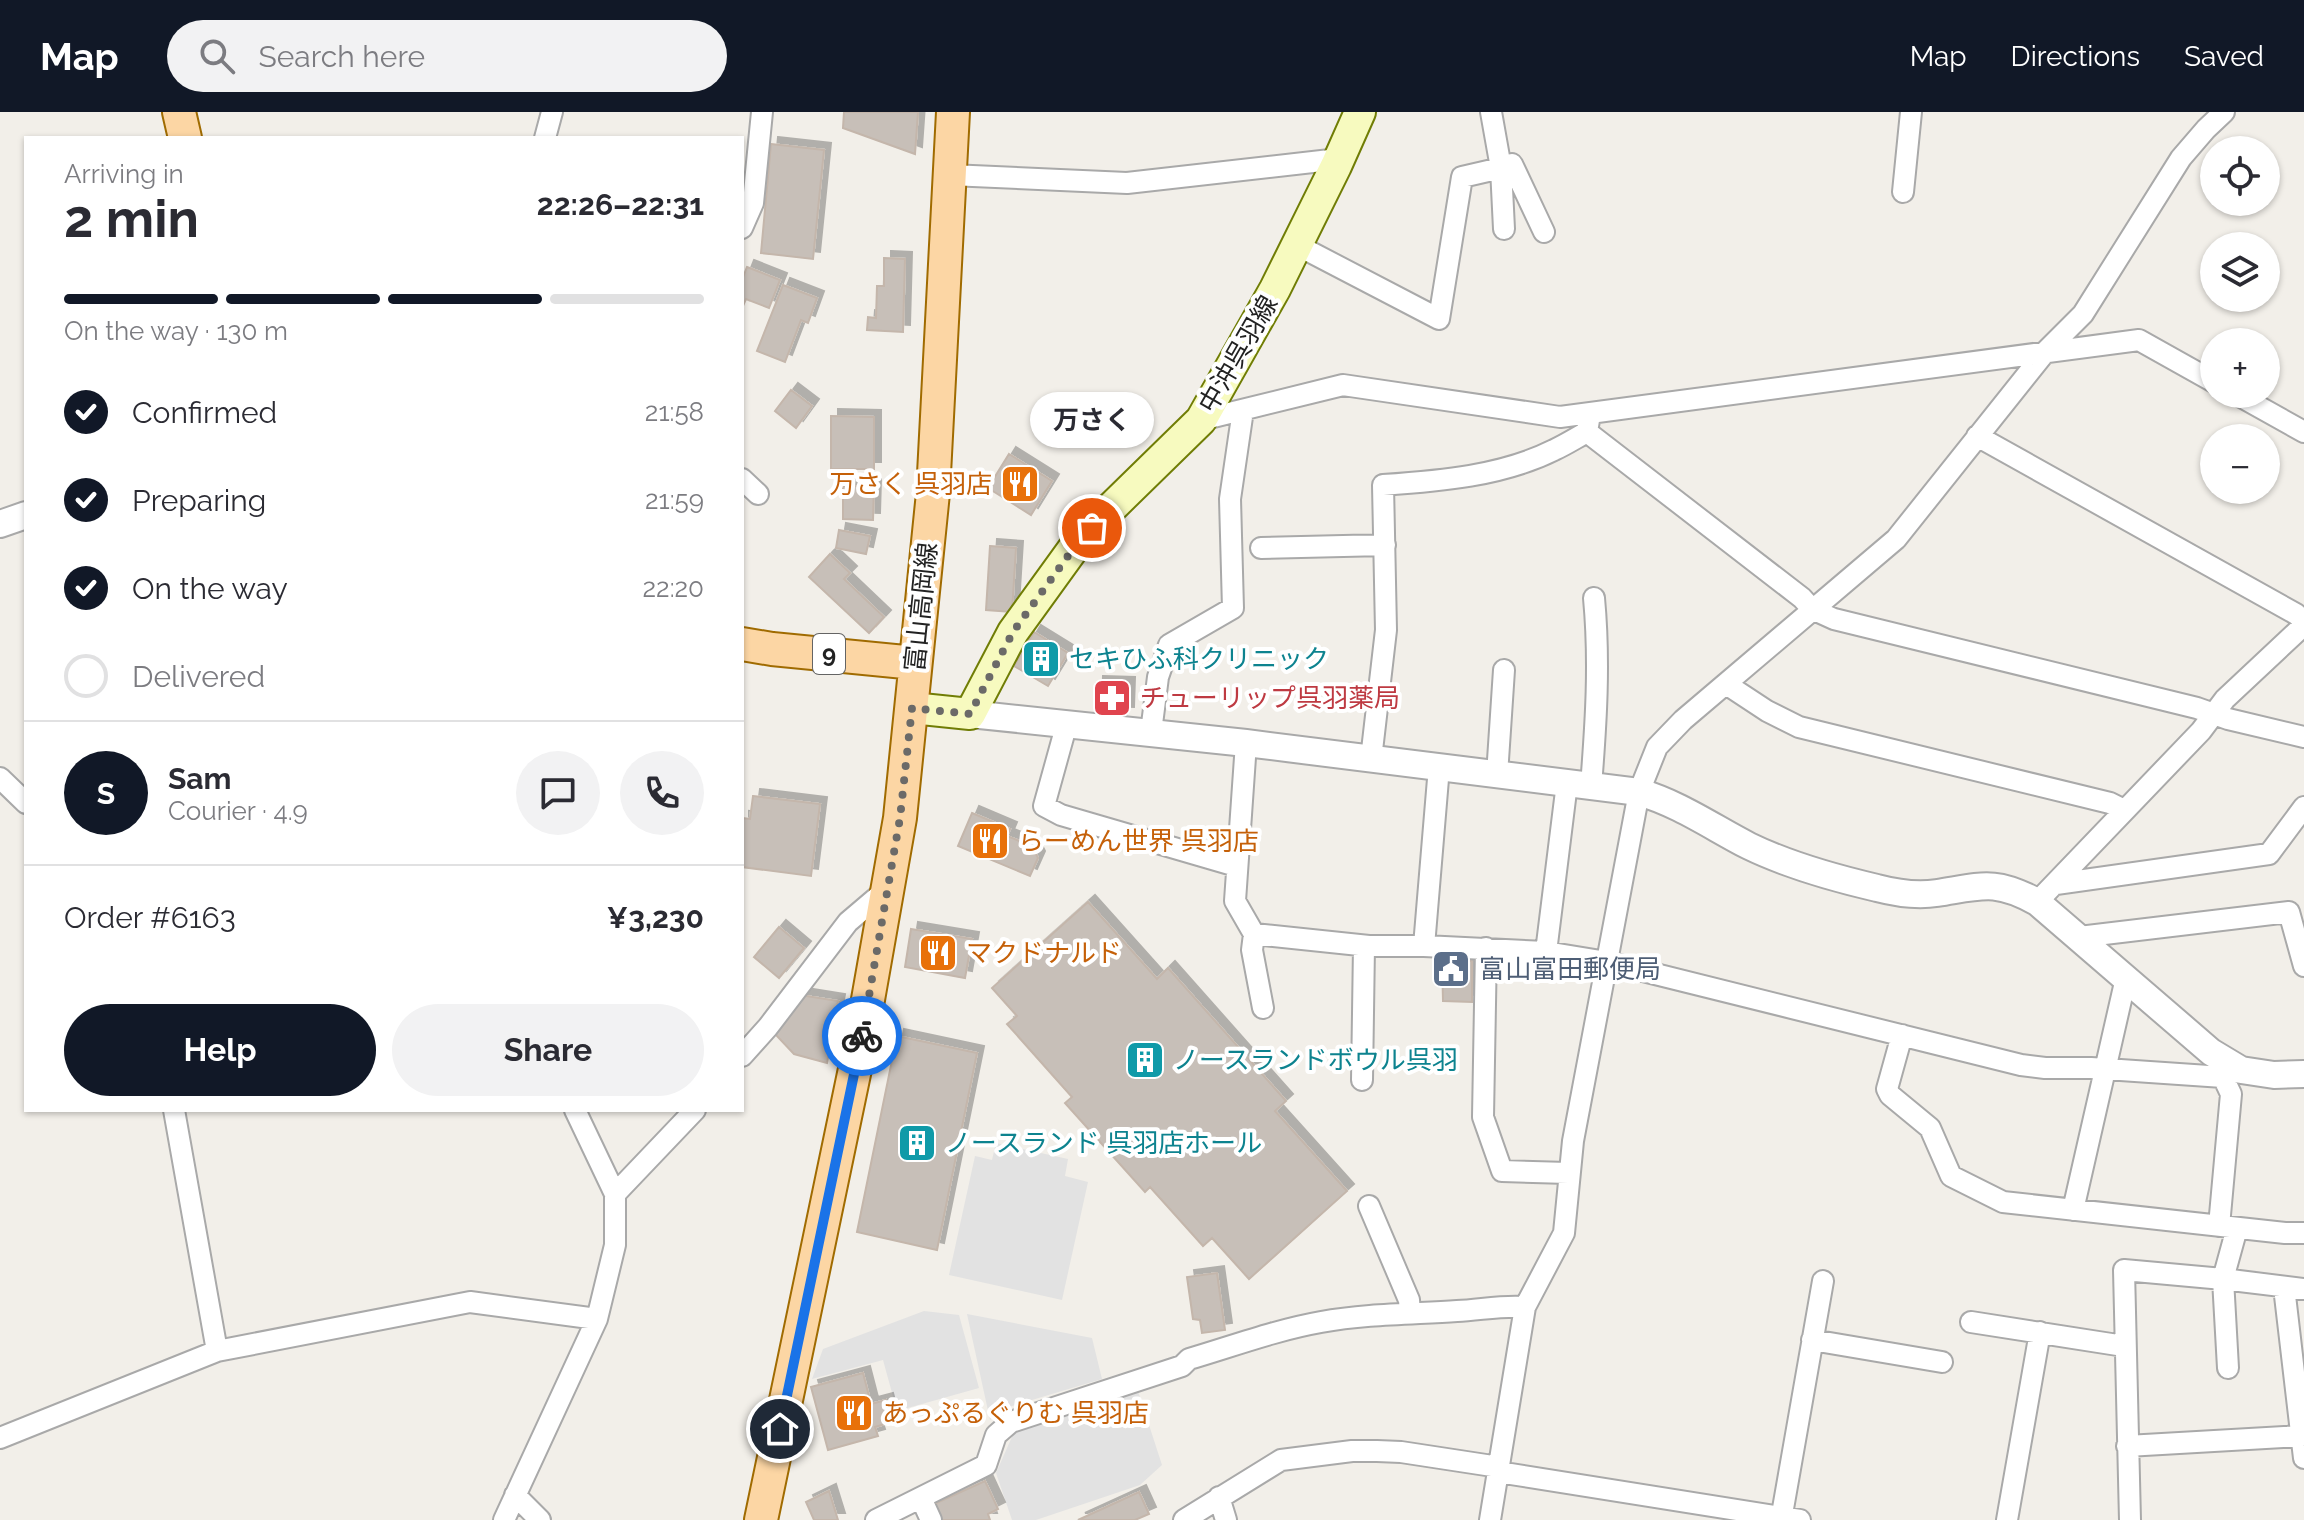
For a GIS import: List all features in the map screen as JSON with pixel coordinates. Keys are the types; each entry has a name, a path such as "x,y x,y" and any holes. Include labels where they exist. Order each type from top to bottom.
{"main road":[{"path":"179,112 185,136"},
{"name":"富山高岡線","path":"761,1520 860,1045 900,818 933,493 953,112"},
{"name":"中沖呉羽線","path":"970,714 1013,632 1073,549 1201,420 1275,289 1360,112"},
{"name":"9","path":"744,644 915,663"},
{"path":"912,708 970,714"}],"street":[{"path":"546,136 552,112"},
{"path":"744,223 753,203 749,166 762,112"},
{"path":"1491,112 1501,168 1504,229"},
{"path":"1903,192 1911,112"},
{"path":"1490,1520 1525,1307 1564,1233 1568,1173 1639,792 1657,747 1683,720 1896,539 2046,351 2083,314 2181,158 2224,112"},
{"path":"950,175 1127,183 1339,159"},
{"path":"1297,245 1439,319 1462,177 1512,164 1544,232"},
{"path":"1201,420 1343,385 1589,422 2046,351 2139,340 2200,374"},
{"path":"2261,408 2304,432"},
{"path":"1151,732 1158,677 1169,645 1233,608 1230,499 1243,410"},
{"path":"1371,759 1386,630 1383,485 1439,481 1513,465 1552,451 1589,422"},
{"path":"1589,422 1812,609 1834,619 2304,737"},
{"path":"1977,436 2283,606 2304,623 2212,713 2201,731 2047,893"},
{"path":"744,481 758,494"},
{"path":"0,524 24,516"},
{"path":"1261,548 1385,545"},
{"path":"1546,952 1598,697 1594,598"},
{"path":"1497,775 1504,670"},
{"path":"1726,684 1767,711 1799,727 2110,803 2124,810"},
{"path":"970,714 1246,743 1639,792 1689,812 1751,847 1803,867 1878,889 1912,894 1995,886 2047,893 2269,854 2304,807"},
{"path":"1067,723 1044,806 1061,815 1236,866"},
{"path":"1246,743 1235,901 1254,934 1252,950 1263,1008"},
{"path":"1424,946 1439,767"},
{"path":"0,778 24,801"},
{"path":"744,1054 848,922 888,888"},
{"path":"2047,893 2079,937 2232,1074 2228,1227 2223,1279 2228,1368"},
{"path":"2079,937 2289,912 2304,966"},
{"path":"1254,934 1364,946 1546,952 1607,962 2021,1065 2304,1074"},
{"path":"1362,1080 1364,946"},
{"path":"1486,948 1483,1117 1502,1171 1568,1173"},
{"path":"2073,1210 2126,978"},
{"path":"1902,1035 1887,1089 1890,1095 1930,1128 1951,1176 2003,1202 2304,1233"},
{"path":"174,1112 217,1351"},
{"path":"504,1520 597,1319 615,1245 615,1194 576,1112"},
{"path":"615,1194 693,1112"},
{"path":"1369,1206 1409,1300 1410,1313"},
{"path":"2130,1520 2124,1270 2294,1288 2304,1458"},
{"path":"1184,1520 1281,1460 1352,1451 1401,1452 1788,1519 1823,1281"},
{"path":"0,1438 217,1351 470,1302 597,1319"},
{"path":"876,1520 986,1465 996,1435 1011,1422 1182,1366 1189,1359 1325,1321 1525,1307"},
{"path":"1971,1322 2124,1346"},
{"path":"2007,1520 2040,1332"},
{"path":"1812,1340 1942,1362"},
{"path":"2127,1446 2301,1436"},
{"path":"515,1495 540,1520"},
{"path":"1219,1497 1226,1520"},
{"path":"921,1498 931,1520"}],"shaded area":[{"path":"996,1143 1068,1159 1065,1176 1088,1182 1062,1300 949,1275 975,1156 992,1160"},
{"path":"924,1311 959,1315 979,1388 897,1411 883,1360 812,1379 823,1349"},
{"path":"967,1314 1092,1338 1102,1379 1002,1409 990,1420"},
{"path":"1138,1391 1162,1465 1140,1485 1036,1520 1012,1520 996,1473 1015,1430"}],"building":[{"path":"844,112 918,112 915,154 843,128"},
{"path":"771,144 824,150 813,259 761,253"},
{"path":"884,258 905,259 903,332 867,330 868,317 876,318 877,286 884,286"},
{"path":"747,267 780,280 769,308 746,299 744,304"},
{"path":"783,285 817,298 808,323 801,320 785,362 757,351"},
{"path":"791,390 812,406 796,428 775,411"},
{"path":"831,416 874,417 874,469 831,469"},
{"name":"万さく 呉羽店","path":"1009,454 1052,481 1031,515 988,488"},
{"path":"843,486 874,486 873,520 843,519"},
{"path":"839,530 870,536 866,554 836,548"},
{"path":"990,546 1016,548 1012,612 986,610"},
{"path":"830,554 850,573 844,579 884,617 869,633 809,577"},
{"name":"セキひふ科クリニック","path":"1034,632 1068,653 1048,686 1014,666"},
{"name":"チューリップ呉羽薬局","path":"1096,683 1128,684 1127,714 1095,713"},
{"path":"753,796 820,804 811,876 744,867 744,818 750,819"},
{"name":"らーめん世界 呉羽店","path":"972,813 1010,829 1007,836 1032,846 1038,858 1030,876 958,846"},
{"name":"ノースランドボウル呉羽","path":"1088,902 1157,979 1168,968 1286,1101 1275,1111 1347,1191 1249,1279 1212,1238 1203,1246 1150,1187 1145,1192 1065,1103 1072,1097 1007,1024 1017,1016 992,988"},
{"path":"779,927 804,948 779,978 754,957"},
{"name":"マクドナルド","path":"911,929 972,939 965,978 905,967"},
{"path":"1442,961 1472,961 1472,1002 1443,1001"},
{"path":"800,995 838,1001 827,1063 794,1054 775,1034"},
{"name":"ノースランド 呉羽店ホール","path":"897,1036 977,1053 937,1250 857,1232"},
{"path":"1217,1273 1225,1330 1202,1333 1200,1320 1193,1319 1187,1277"},
{"name":"あっぷるぐりむ 呉羽店","path":"863,1373 871,1404 886,1400 892,1422 875,1427 878,1436 828,1450 811,1387"},
{"path":"985,1481 998,1509 988,1514 990,1520 942,1520 934,1504"},
{"path":"829,1491 838,1520 814,1520 806,1502"},
{"path":"1139,1492 1149,1514 1135,1520 1078,1520"}],"way so far":[{"path":"862,1036 900,818 912,708 970,714 1013,632 1073,549 1092,528"}],"place":[{"name":"万さく 呉羽店","path":"1020,484"},
{"name":"万さく","path":"1092,528"},
{"name":"セキひふ科クリニック","path":"1041,659"},
{"name":"チューリップ呉羽薬局","path":"1112,698"},
{"name":"らーめん世界 呉羽店","path":"990,841"},
{"name":"マクドナルド","path":"938,953"},
{"name":"富山富田郵便局","path":"1451,969"},
{"name":"ノースランドボウル呉羽","path":"1145,1060"},
{"name":"ノースランド 呉羽店ホール","path":"917,1143"},
{"name":"あっぷるぐりむ 呉羽店","path":"854,1413"}],"route":[{"path":"780,1429 862,1036"}]}
